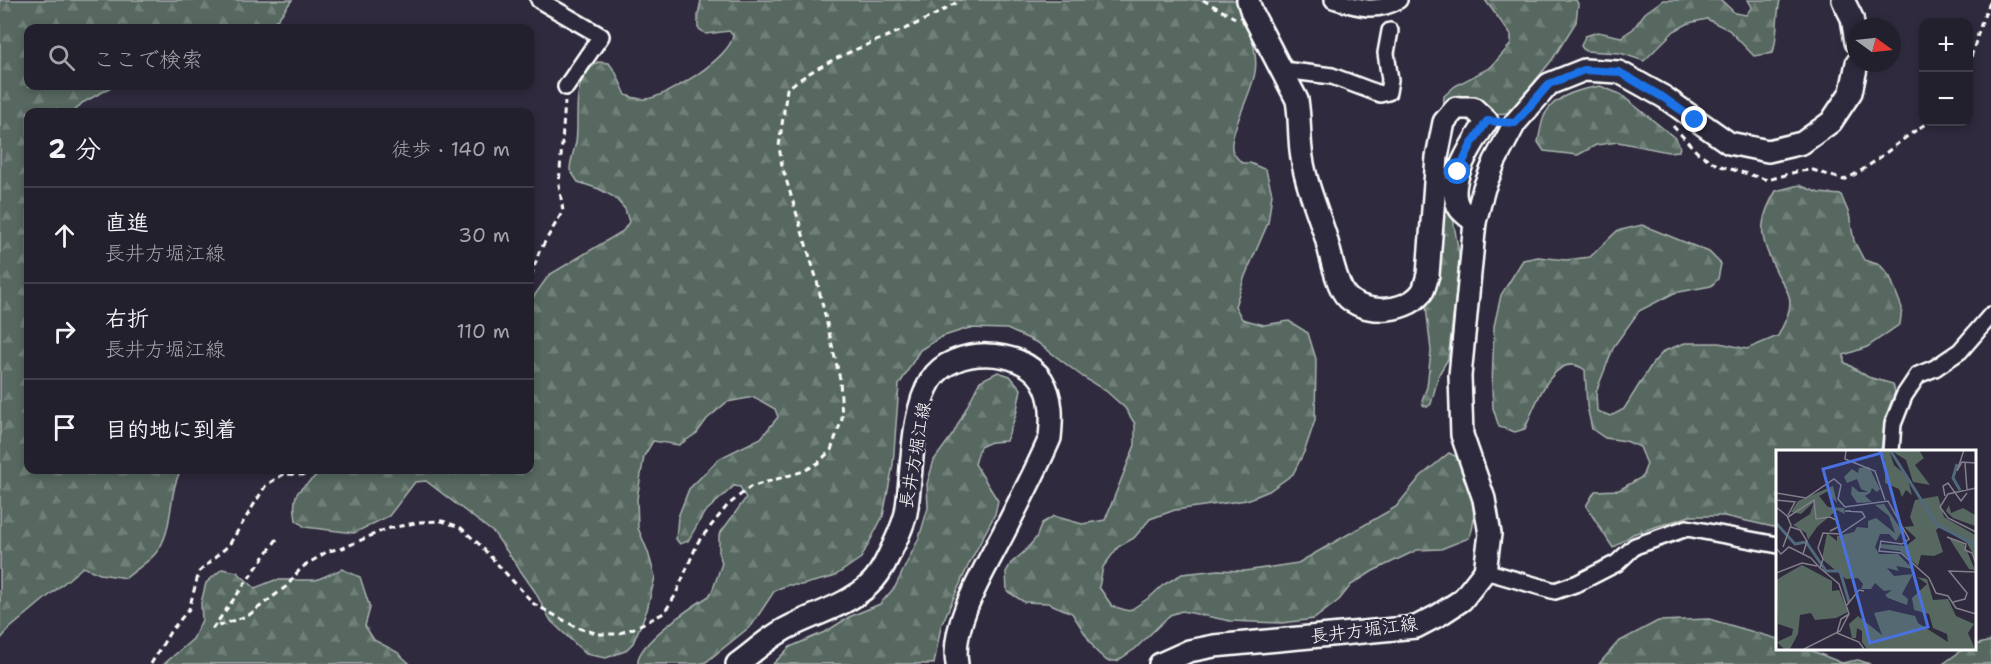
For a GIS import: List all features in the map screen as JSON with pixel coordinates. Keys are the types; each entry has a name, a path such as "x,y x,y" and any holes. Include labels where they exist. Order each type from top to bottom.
{"main road":[{"path":"1248,0 1252,13 1297,100 1300,114 1300,149 1307,185 1322,223 1342,291 1352,303 1366,309 1394,309 1422,293 1428,275 1437,158 1444,122 1456,108 1473,108 1487,121 1515,123"},
{"path":"1844,0 1852,18"},
{"path":"1485,571 1490,534 1484,499 1462,435 1460,376 1475,222 1484,188 1515,123 1549,84 1584,70 1619,72 1664,98 1729,143 1768,151 1802,143 1831,122 1851,93 1855,72"},
{"path":"1475,222 1459,208 1456,195 1458,172 1471,145 1487,121"},
{"name":"長井方堀江線","path":"737,664 786,628 849,598 869,585 883,567 905,515 915,435 922,405 932,379 948,363 973,354 993,355 1014,360 1031,368 1042,380 1053,416 1050,438 973,594 959,629 955,656 957,664"},
{"name":"長井方堀江線","path":"1160,664 1189,651 1214,646 1416,627 1462,600 1485,571"}],"street":[{"path":"539,0 601,36 566,87"},
{"path":"1333,0 1361,9 1388,7 1399,0"},
{"path":"1283,70 1332,76 1380,94 1388,92 1390,80 1386,53 1389,32"},
{"path":"1891,450 1893,424 1904,396 1918,375 1935,368 1960,351 1991,315"},
{"path":"1485,571 1555,591 1578,583 1617,564 1635,546 1687,528 1776,545"}],"path":[{"path":"277,539 213,628 249,615 287,586 301,568 328,551 343,548 386,529 420,522 442,521 460,527 479,544 534,604 578,628 599,634 617,634 664,613 675,596 698,542 727,506 750,487 777,477 804,471 818,463 831,450 842,419 840,379 819,289 782,166 779,146 787,89 805,74 914,26 960,0"},
{"path":"1203,0 1262,33"},
{"path":"1973,51 1991,0"},
{"path":"534,268 540,252 563,211 559,184 566,87"},
{"path":"151,664 170,632 189,609 199,572 229,544 266,485 284,474 306,474"}],"green space":[{"path":"0,0 292,0 278,19 270,24 24,24 24,90 106,90 82,103 78,108 24,108 24,474 179,474 174,490 166,535 152,557 126,578 100,574 83,567 9,629 0,640"},
{"path":"701,0 1239,0 1251,36 1256,64 1253,80 1233,136 1233,152 1242,163 1250,163 1266,170 1272,194 1268,223 1235,306 1242,319 1264,325 1289,321 1308,333 1316,359 1315,420 1305,450 1293,474 1269,491 1247,500 1175,510 1150,519 1134,538 1118,547 1103,567 1099,587 1112,606 1129,611 1163,585 1182,574 1218,570 1245,571 1298,563 1396,507 1421,476 1449,453 1459,458 1469,488 1474,519 1469,538 1441,549 1417,550 1373,571 1351,585 1339,600 1314,619 1282,623 1230,621 1182,611 1170,615 1135,649 1117,661 1107,661 1096,651 1072,613 1048,603 1024,602 1007,591 1006,572 1011,563 1036,538 1042,523 1054,516 1082,524 1105,520 1135,445 1135,424 1125,408 1106,391 1083,377 1038,343 1007,329 969,328 941,337 920,350 899,385 893,465 883,516 861,558 833,577 801,585 788,585 775,590 752,625 706,662 700,664 638,664 639,656 654,637 709,596 713,589 722,563 719,553 719,535 746,498 740,487 734,486 704,513 688,541 680,544 676,539 678,517 689,489 720,458 761,438 778,417 775,409 754,397 727,402 707,419 697,433 679,445 653,441 644,456 637,499 638,528 655,577 647,610 633,643 625,651 606,658 586,654 551,621 534,590 494,533 426,481 415,482 389,516 354,533 305,527 296,520 297,495 318,474 534,474 534,296 549,275 623,231 629,222 625,209 614,197 578,182 570,170 576,142 579,88 583,78 598,62 609,63 626,95 640,99 655,97 682,84 722,54 730,44 733,35 729,31 706,34 698,28"},
{"path":"1485,0 1576,0 1578,4 1576,22 1552,60 1509,113 1491,114 1443,106 1444,96 1455,86 1491,67 1511,44 1511,35"},
{"path":"1663,0 1721,0 1735,13 1746,15 1752,7 1748,0 1780,0 1773,53 1754,56 1729,30 1707,19 1689,23 1674,31 1644,61 1620,53 1585,51 1581,46 1585,36 1598,32 1621,37 1633,29 1645,13"},
{"path":"1600,86 1620,94 1675,138 1680,146 1679,151 1668,152 1618,142 1596,145 1578,155 1544,151 1538,142 1542,120 1549,107 1569,94"},
{"path":"1448,167 1453,171 1452,212 1460,260 1448,359 1439,374 1431,404 1427,407 1423,405 1422,400 1427,387 1431,351 1426,306 1434,277 1444,172"},
{"path":"1799,185 1819,193 1841,195 1849,214 1854,241 1864,260 1880,265 1890,277 1902,308 1900,324 1867,347 1844,355 1844,362 1868,377 1893,384 1895,392 1885,418 1881,450 1776,450 1776,528 1724,516 1690,516 1633,534 1613,548 1586,506 1595,491 1619,490 1642,477 1647,464 1640,447 1626,441 1605,438 1592,429 1587,406 1585,370 1574,365 1564,367 1555,373 1547,383 1525,429 1515,432 1499,427 1493,408 1492,388 1494,326 1501,295 1523,260 1538,257 1566,260 1590,257 1617,231 1642,225 1709,252 1721,264 1718,279 1711,286 1674,293 1639,311 1614,346 1596,392 1597,411 1611,416 1624,409 1652,364 1664,351 1685,343 1720,343 1747,349 1778,336 1787,317 1790,301 1764,242 1763,233 1765,214 1776,191"},
{"path":"998,372 1010,376 1021,389 1016,415 1006,441 991,442 980,447 975,464 998,501 995,514 941,626 934,664 773,664 790,647 880,604 895,587 919,538 928,508 927,484 934,460 953,434 980,381"},
{"path":"222,569 237,572 255,588 275,580 316,580 342,569 360,577 370,608 365,626 374,640 397,652 410,664 164,664 193,639 202,620 201,603 206,583"},
{"path":"1709,619 1776,638 1776,649 1807,649 1842,663 1858,660 1870,664 1599,664 1618,642 1658,621"},
{"path":"1991,641 1991,664 1943,664 1964,649 1976,649 1976,645"}],"route":[{"path":"1458,172 1471,145 1487,121 1515,123 1549,84 1584,70 1619,72 1639,82 1695,120"}]}
